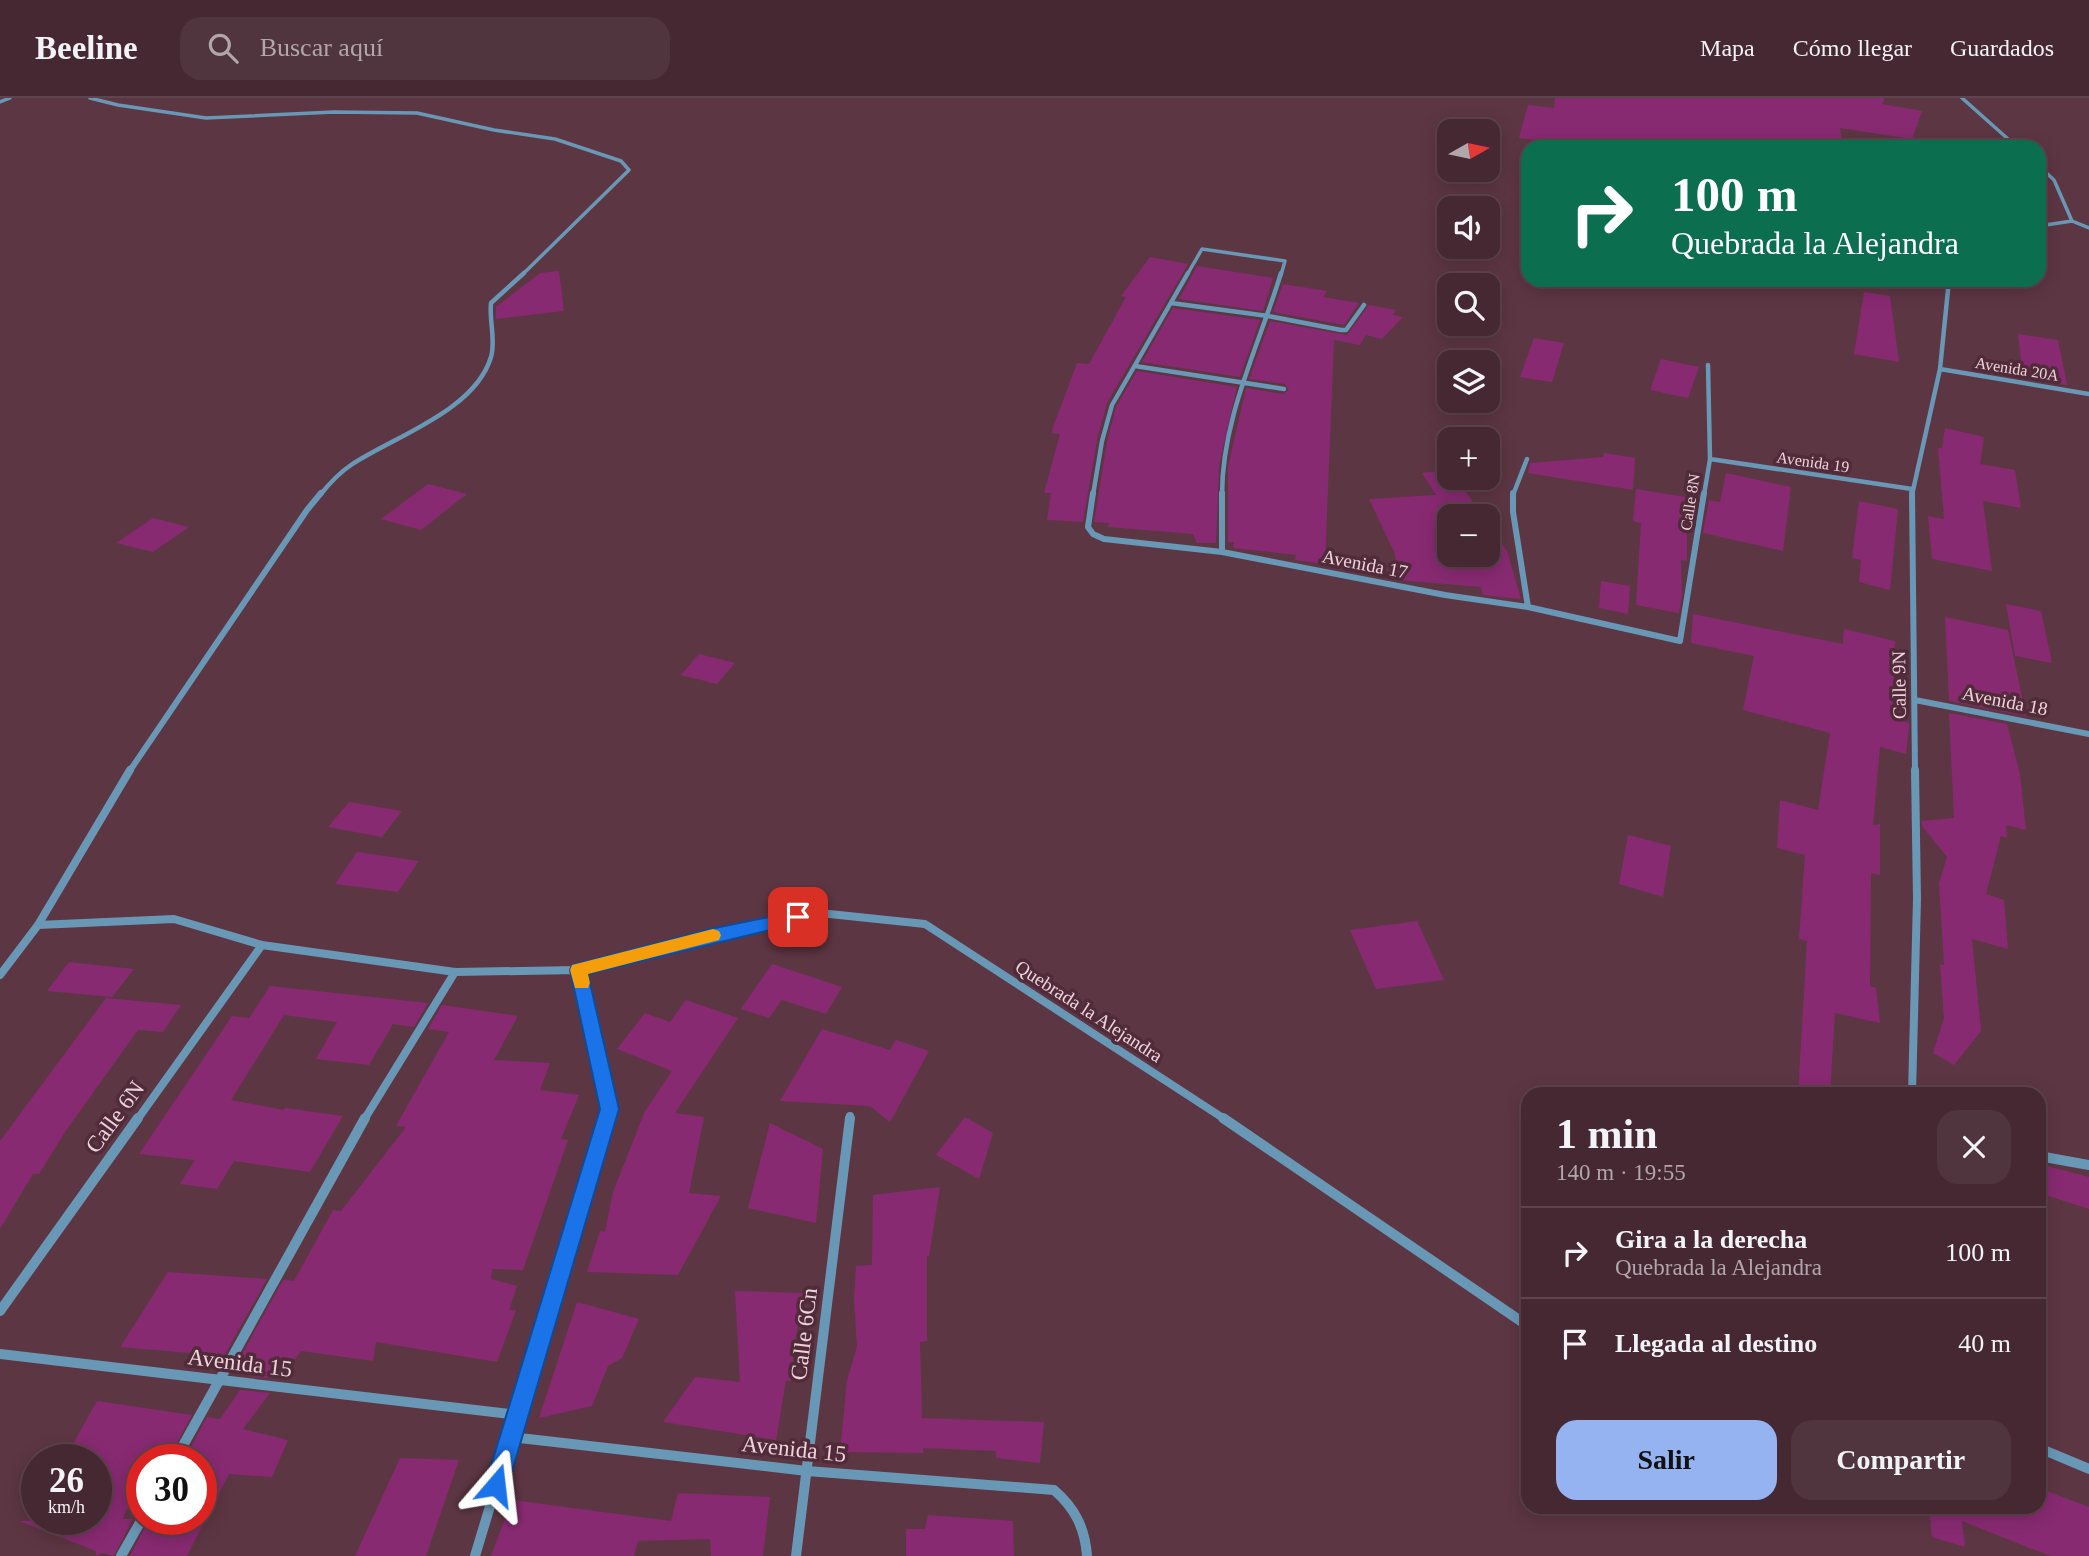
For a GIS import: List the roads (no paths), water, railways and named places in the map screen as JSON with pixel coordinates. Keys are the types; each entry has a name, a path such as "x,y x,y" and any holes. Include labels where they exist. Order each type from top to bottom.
{"street":[{"path":"0,102 10,98"},
{"path":"0,975 38,925 118,788 307,510 335,478 353,464 469,393 489,363 494,349 491,303 571,230 629,170 621,161 555,139 494,131 430,115 362,111 206,118 118,105 90,98"},
{"path":"1962,98 2009,140"},
{"path":"2046,173 2054,180 2072,221"},
{"path":"2046,225 2072,221 2089,228"},
{"path":"1222,552 1222,466 1241,383 1268,316 1285,261 1202,249 1135,366 1241,383 1284,388"},
{"name":"Calle 9N","path":"1912,1087 1917,899 1912,489 1940,369 1949,287"},
{"path":"1171,303 1346,330 1364,305"},
{"name":"Calle 8N","path":"1680,640 1710,459 1708,365"},
{"name":"Avenida 17","path":"1135,366 1112,405 1102,441 1088,527 1093,534 1104,539 1222,552 1445,595 1528,607 1680,640"},
{"name":"Avenida 20A","path":"1940,369 2089,394"},
{"path":"1527,459 1513,492 1513,512 1528,607"},
{"name":"Avenida 19","path":"1710,459 1912,489"},
{"name":"Avenida 18","path":"1915,700 2089,734"},
{"name":"Quebrada la Alejandra","path":"38,925 174,919 262,945 455,972 578,970 710,936 820,913 925,924 1180,1089 1521,1321"},
{"name":"Calle 6N","path":"0,1311 262,945"},
{"path":"475,1556 610,1109 578,970"},
{"path":"183,1444 346,1150 455,972"},
{"name":"Calle 6Cn","path":"796,1556 850,1116"},
{"path":"2046,1157 2089,1166"},
{"name":"Avenida 15","path":"0,1354 518,1416"},
{"name":"Avenida 15","path":"511,1437 807,1471 1054,1490 1070,1502 1086,1535 1087,1556"},
{"path":"2046,1451 2089,1469"},
{"path":"121,1556 133,1535"}]}
